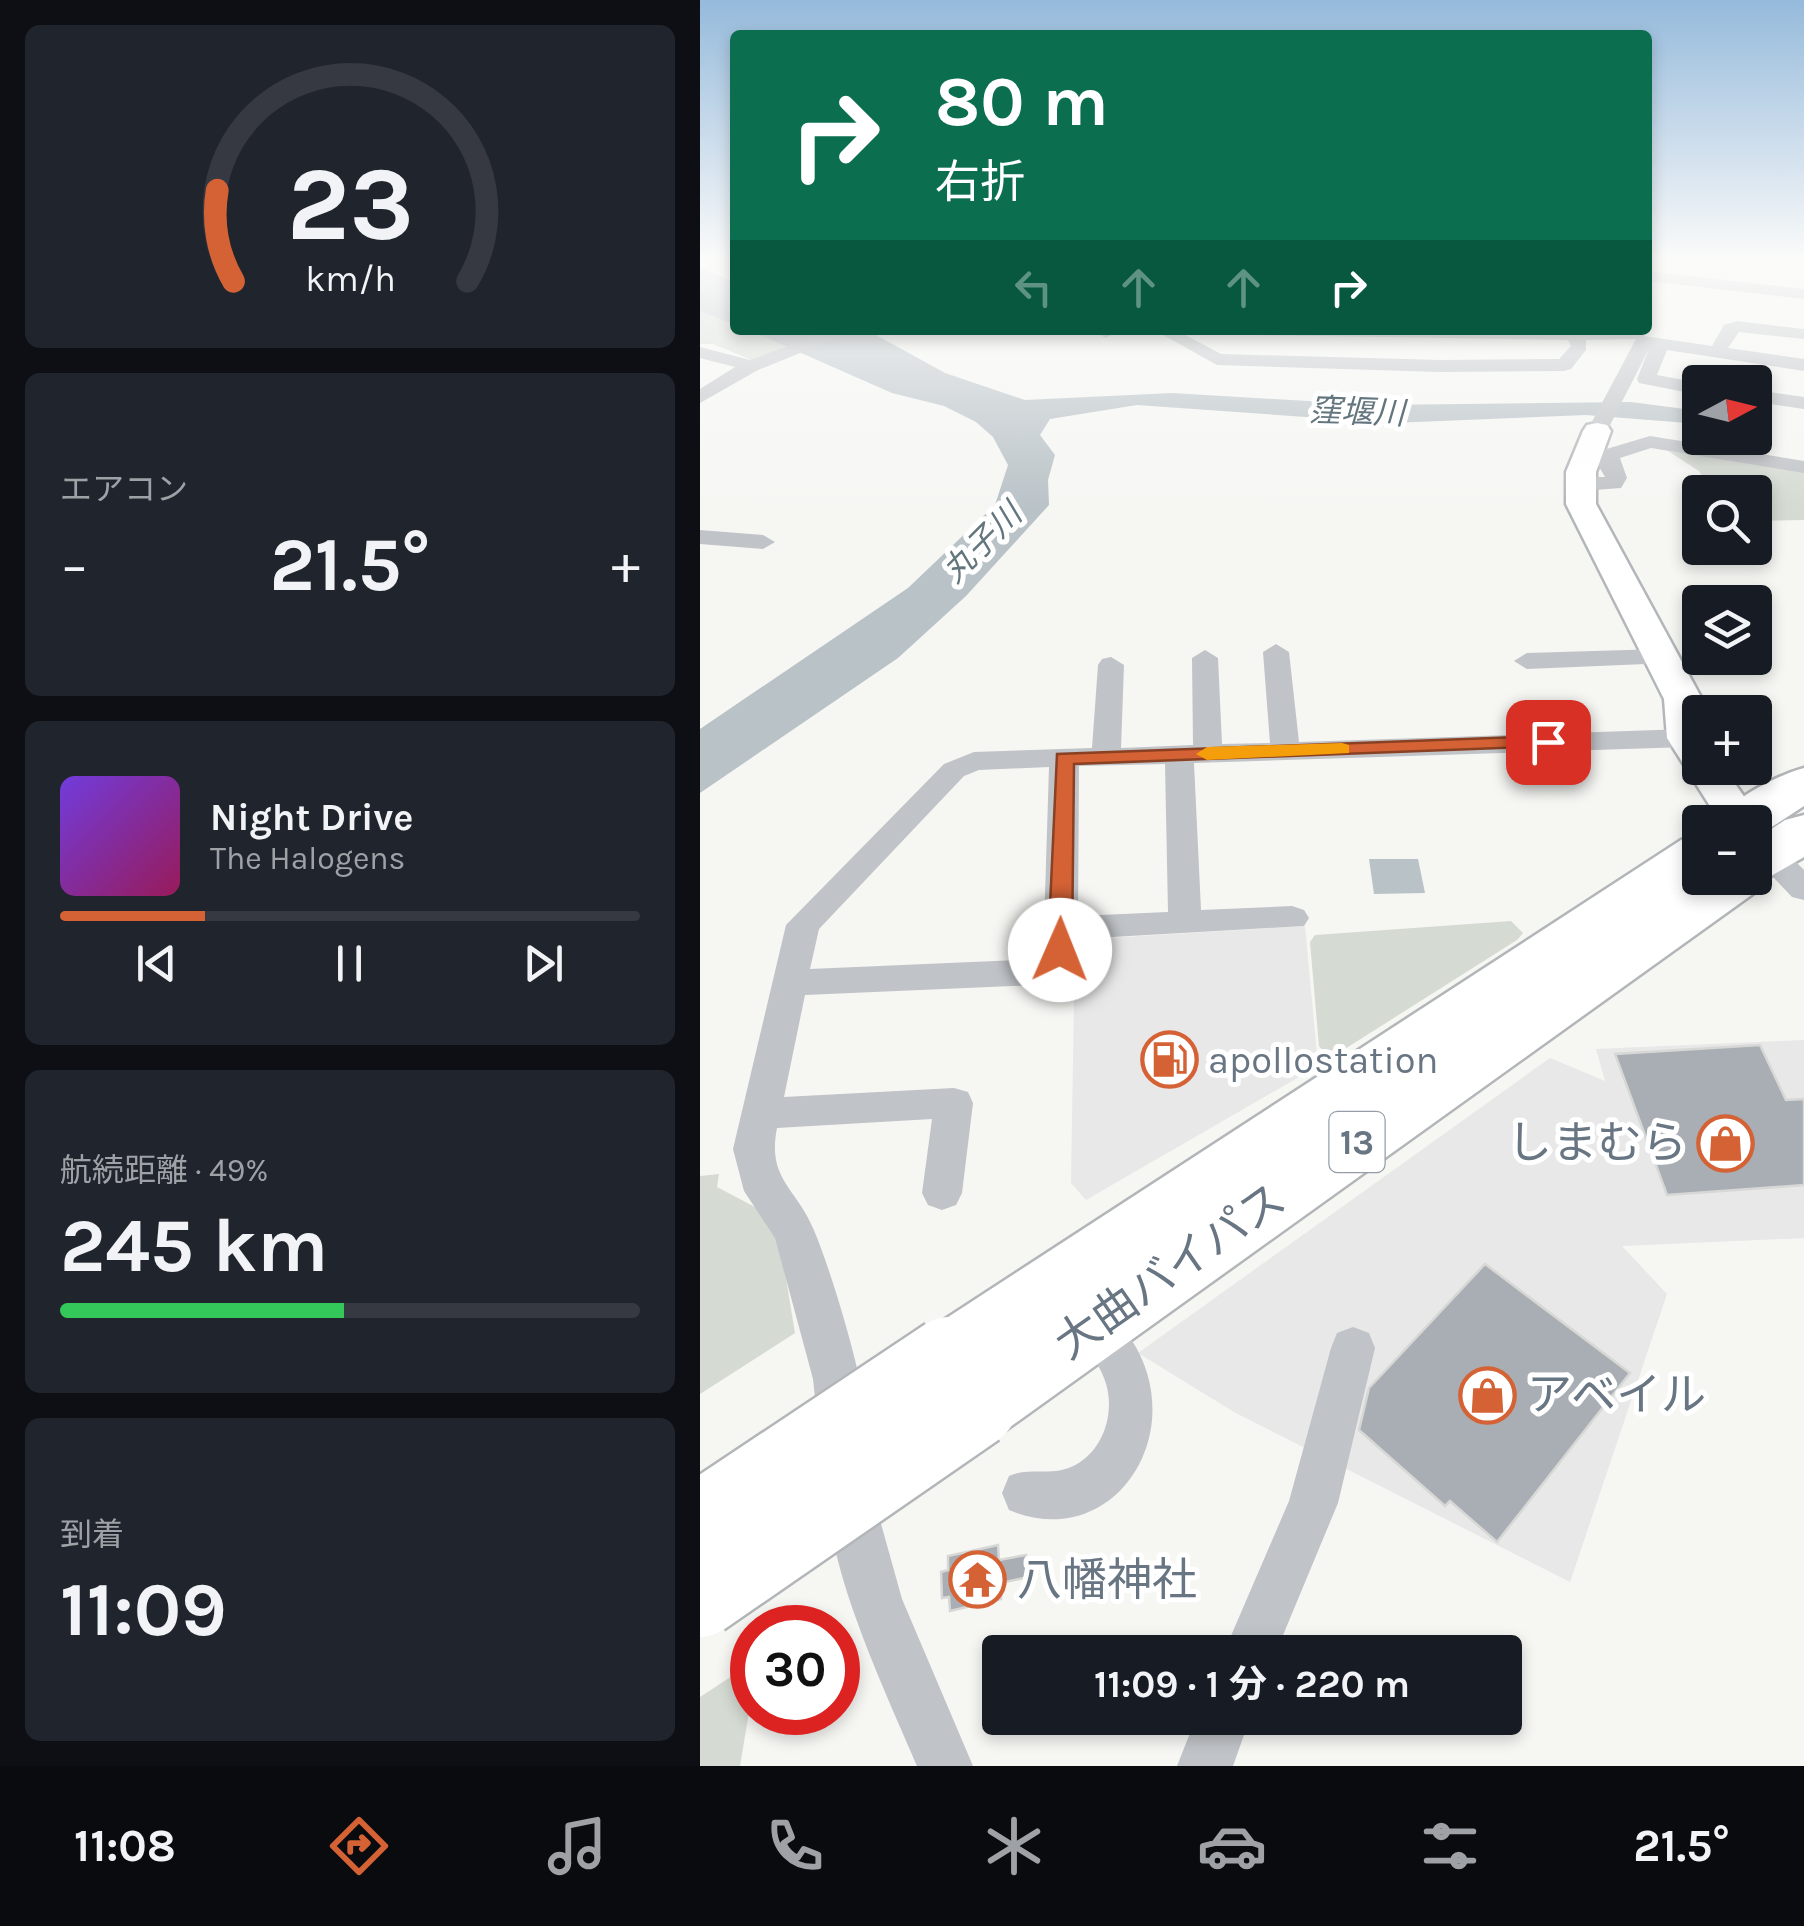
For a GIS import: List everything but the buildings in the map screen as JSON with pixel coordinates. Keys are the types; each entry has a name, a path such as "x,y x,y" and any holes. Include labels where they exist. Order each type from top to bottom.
{"highway":[{"name":"大曲バイパス","path":"1772,837 1804,784"},
{"name":"大曲バイパス","path":"700,1595 962,1382 1682,865"},
{"name":"大曲バイパス","path":"700,1525 962,1382 1094,1323 1582,989 1705,895"}],"street":[{"path":"700,398 751,366 809,343"},
{"path":"1188,343 1217,359 1440,366 1564,365 1579,343"},
{"path":"1302,362 1306,343"},
{"path":"1431,343 1440,366"},
{"path":"1641,343 1580,472 1581,504 1682,696"},
{"path":"1644,343 1646,379 1682,385"},
{"path":"1675,343 1804,365"},
{"path":"1716,352 1721,343"},
{"path":"700,352 751,366"},
{"path":"1772,398 1804,402"},
{"path":"1581,484 1614,484 1610,454 1650,442 1804,466"},
{"path":"700,536 763,542"},
{"path":"1276,652 1285,751"},
{"path":"1528,661 1661,657"},
{"path":"1185,922 1193,754 1205,658"},
{"path":"1106,757 1111,665"},
{"path":"944,1766 857,1546 836,1379 794,1231 764,1191 752,1149 792,983 802,924 954,770 974,762 1285,751 1682,756"},
{"path":"792,983 1060,970 1064,758"},
{"path":"1060,928 1292,918"},
{"path":"761,1114 954,1103 942,1193"},
{"path":"1026,1493 1072,1492 1097,1481 1117,1458 1131,1428 1133,1402 1126,1375 1094,1323"},
{"path":"1257,1635 1314,1504 1353,1348"},
{"path":"1205,1766 1217,1735"}],"shaded area":[{"path":"785,343 789,345 754,361 713,344 700,344"},
{"path":"1668,451 1804,469 1804,520 1772,521 1772,475 1701,475"},
{"path":"1511,921 1523,933 1517,940 1340,1052 1324,1052 1319,1046 1310,942 1315,935"},
{"path":"1305,926 1318,1066 1086,1200 1071,1183 1075,940"},
{"path":"1804,1040 1804,1238 1622,1246 1667,1294 1570,1582 1234,1412 1138,1353 1550,1058 1605,1081 1596,1049"},
{"path":"719,1174 717,1187 776,1218 795,1333 700,1394 700,1176"},
{"path":"730,1677 730,1735 745,1735 740,1766 700,1766 700,1697"}],"water":[{"path":"779,343 891,343 945,373 1025,400 1172,393 1376,405 1631,402 1682,409 1682,423 1586,415 1391,423 1137,405 1050,419 1040,435 1055,455 1048,480 1049,505 966,596 898,658 700,793 700,729 908,588 995,505 1008,465 993,437 976,422 944,406 892,393"},
{"path":"1369,859 1418,859 1425,893 1374,894"}],"slow traffic":[{"path":"1207,754 1342,749"}],"place":[{"name":"apollostation","path":"1169,1060"},
{"name":"しまむら","path":"1726,1143"},
{"name":"アベイル","path":"1488,1395"},
{"name":"八幡神社","path":"978,1580"}],"route":[{"path":"1060,950 1064,758 1548,742"}],"water label":[{"name":"窪堰川","path":"1357,412"},
{"name":"丸子川","path":"982,543"}]}
